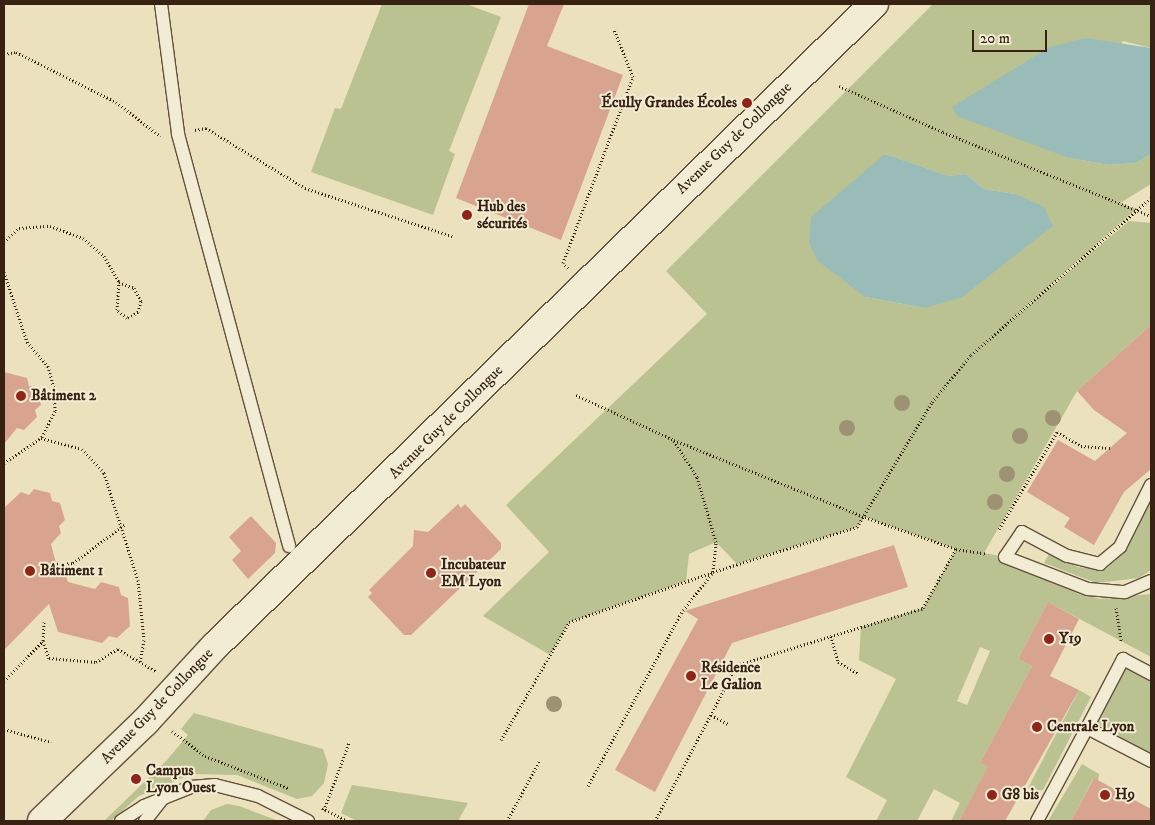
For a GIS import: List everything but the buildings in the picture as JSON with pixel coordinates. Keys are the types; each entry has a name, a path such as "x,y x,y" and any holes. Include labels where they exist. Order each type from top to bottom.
{"main road":[{"name":"Avenue Guy de Collongue","path":"42,821 145,722 215,646 874,4"}],"lane":[{"path":"161,4 178,134 289,546"},
{"path":"1150,582 1125,592 1088,589 1005,557 1022,532 1067,556 1100,564 1120,546 1151,485"},
{"path":"1037,821 1122,660 1151,674"},
{"path":"1086,728 1151,761"},
{"path":"122,821 162,799 191,787 214,785 258,796 308,821"},
{"path":"144,821 162,799"}],"path":[{"path":"563,263 634,77 614,29"},
{"path":"4,54 16,52 116,102 161,137 206,128 305,188 452,236"},
{"path":"840,86 942,132 1151,216"},
{"path":"501,740 568,622 713,572 857,526 865,517 932,402 971,355 1136,209 1151,198"},
{"path":"4,242 19,228 50,226 83,238 104,256 118,282 117,310 127,318 138,312 141,301 134,288 118,282"},
{"path":"4,272 27,342 48,366 54,389 55,411 41,438 4,463"},
{"path":"576,395 674,440 865,517 956,549 1005,557"},
{"path":"994,537 1057,432 1081,446 1110,448"},
{"path":"41,438 82,449 104,473 124,525 142,609 140,662"},
{"path":"588,786 681,613 713,572 716,542 697,477 674,440"},
{"path":"50,564 73,563 124,525"},
{"path":"984,553 989,545"},
{"path":"655,821 737,665 923,608 956,549"},
{"path":"1111,591 1120,624 1122,660"},
{"path":"44,622 43,641 49,658 61,662 96,662 118,649 158,672"},
{"path":"831,636 838,662 859,674"},
{"path":"4,681 43,641"},
{"path":"711,715 728,724"},
{"path":"170,728 206,756 259,773 296,792"},
{"path":"4,729 51,742"},
{"path":"321,815 349,743"},
{"path":"507,821 540,760"},
{"path":"317,805 347,821"}],"green space":[{"path":"382,4 466,4 501,17 449,151 455,154 433,215 311,172 335,108 341,109"},
{"path":"933,4 1151,4 1151,48 1123,41 1069,158 1109,165 1136,163 1151,154 1151,184 1120,203 1136,209 1002,328 1129,221 1151,223 1151,325 1077,391 984,553 1005,557 1079,594 1101,599 1151,594 1151,657 1048,602 1018,659 1032,666 980,763 998,772 982,779 959,821 951,821 960,803 934,789 917,821 876,821 887,800 846,777 896,679 859,660 861,627 923,608 956,549 865,517 857,527 737,564 716,542 689,554 686,581 569,622 550,655 483,616 549,552 506,505 707,314 666,271","holes":["885,154 949,176 966,174 984,189 1015,194 925,308 865,297","980,647 990,651 967,705 957,701"]},
{"path":"1151,498 1151,570 1139,578 1096,583 1044,563 1049,554 1078,567 1105,570 1126,551"},
{"path":"1123,659 1151,674 1151,761 1087,728"},
{"path":"1079,690 1091,697 1043,790 1034,791 1028,788"},
{"path":"194,713 323,749 328,764 324,783 312,796 297,799 237,775 192,774 139,796 111,821 104,821 167,760 188,735 181,729"},
{"path":"1082,764 1099,774 1098,781 1093,779 1071,821 1048,821"},
{"path":"352,785 468,803 458,821 357,821 341,813"},
{"path":"227,804 239,806 279,821 203,821 211,810"}],"water":[{"path":"1086,38 1151,48 1151,154 1136,163 1109,165 1069,158 957,116 952,107 1050,47"},
{"path":"885,154 949,176 966,174 984,189 1015,194 1044,207 1053,226 962,297 925,308 865,297 818,261 809,243 811,217"}],"place":[{"name":"Écully Grandes Écoles","path":"747,103"},
{"name":"Hub des sécurités","path":"467,215"},
{"name":"Bâtiment 2","path":"21,396"},
{"name":"Bâtiment 1","path":"30,571"},
{"name":"Incubateur EM Lyon","path":"431,573"},
{"name":"Y19","path":"1049,639"},
{"name":"Résidence Le Galion","path":"691,676"},
{"name":"Centrale Lyon","path":"1037,727"},
{"name":"Campus Lyon Ouest","path":"136,779"},
{"name":"G8 bis","path":"992,795"},
{"name":"H9","path":"1105,795"}]}
